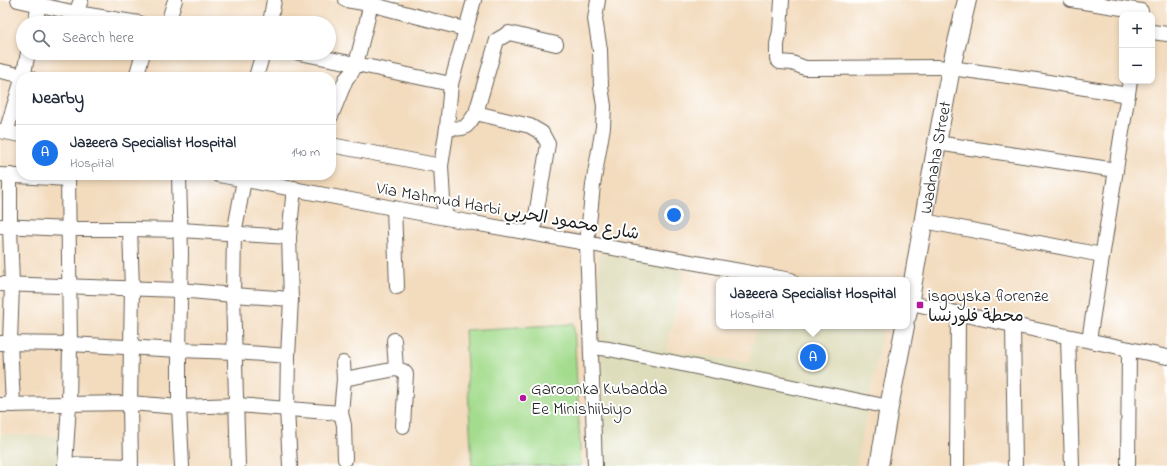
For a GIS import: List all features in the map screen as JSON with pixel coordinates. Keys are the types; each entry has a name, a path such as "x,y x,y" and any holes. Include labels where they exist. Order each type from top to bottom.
{"main road":[{"path":"902,277 946,68 955,0"},
{"name":"Wadnaha Street","path":"910,296 937,143 946,68 967,0"},
{"path":"884,407 893,329"},
{"path":"868,466 877,442 884,407 904,329"},
{"path":"877,442 879,466"}],"street":[{"path":"18,0 39,5 78,7 112,16"},
{"path":"170,16 175,0"},
{"path":"271,16 274,0"},
{"path":"346,0 370,2 466,29"},
{"path":"446,218 443,200 441,166 447,127 451,84 474,0"},
{"path":"595,466 587,243 593,185 603,127 604,106 601,87 600,50 595,19 598,0"},
{"path":"782,0 780,31 777,44 777,59 780,62 792,63 805,68 946,68 1036,80 1129,88 1089,340"},
{"path":"1071,0 1142,9"},
{"path":"336,104 346,79 356,64 367,21 370,2"},
{"path":"37,16 39,5"},
{"path":"1155,32 1167,34"},
{"path":"447,127 458,130 464,128 469,124 476,113 497,40 509,33 556,44"},
{"path":"25,72 27,60"},
{"path":"137,72 141,60"},
{"path":"257,72 261,60"},
{"path":"335,60 451,84"},
{"path":"0,71 16,76"},
{"path":"16,98 3,131 16,134"},
{"path":"476,113 530,126 542,133 548,144 533,233"},
{"path":"937,143 1116,170"},
{"path":"336,146 441,166"},
{"path":"16,175 5,175 6,405 130,403 179,407 236,405 341,413"},
{"path":"68,180 70,344 65,465 130,466 132,288 130,229"},
{"path":"178,180 181,230 179,407 182,466"},
{"path":"238,466 233,295 234,234 244,180"},
{"name":"Via Mahmud Harbi شارع محمود الحربي","path":"244,180 774,277"},
{"path":"290,466 287,409 291,299 289,237 294,188"},
{"path":"394,208 397,287"},
{"path":"924,221 1102,255"},
{"path":"5,226 69,229 181,230 289,237"},
{"path":"6,285 180,290 291,299"},
{"path":"910,307 958,314 1167,357"},
{"path":"957,466 958,314"},
{"path":"1013,325 1015,466"},
{"path":"1068,337 1072,466"},
{"path":"394,340 396,369"},
{"path":"5,343 70,344 288,356"},
{"path":"591,347 616,350 884,407"},
{"path":"1128,466 1129,349"},
{"path":"343,363 344,379 341,413 344,425 345,459"},
{"path":"344,379 396,369 403,371 406,374 403,426"}],"shaded area":[{"path":"599,253 684,268 667,350 749,363 755,329 882,329 856,466 604,466"},
{"path":"0,435 58,436 58,466 0,466"}],"green space":[{"name":"Garoonka Kubadda Ee Minishiibiyo","path":"574,324 581,466 472,466 465,330"}],"place":[{"name":"isgoyska florenze محطة فلورنسا","path":"920,305"},
{"name":"Jazeera Specialist Hospital","path":"813,357"},
{"name":"Garoonka Kubadda Ee Minishiibiyo","path":"523,398"}]}
